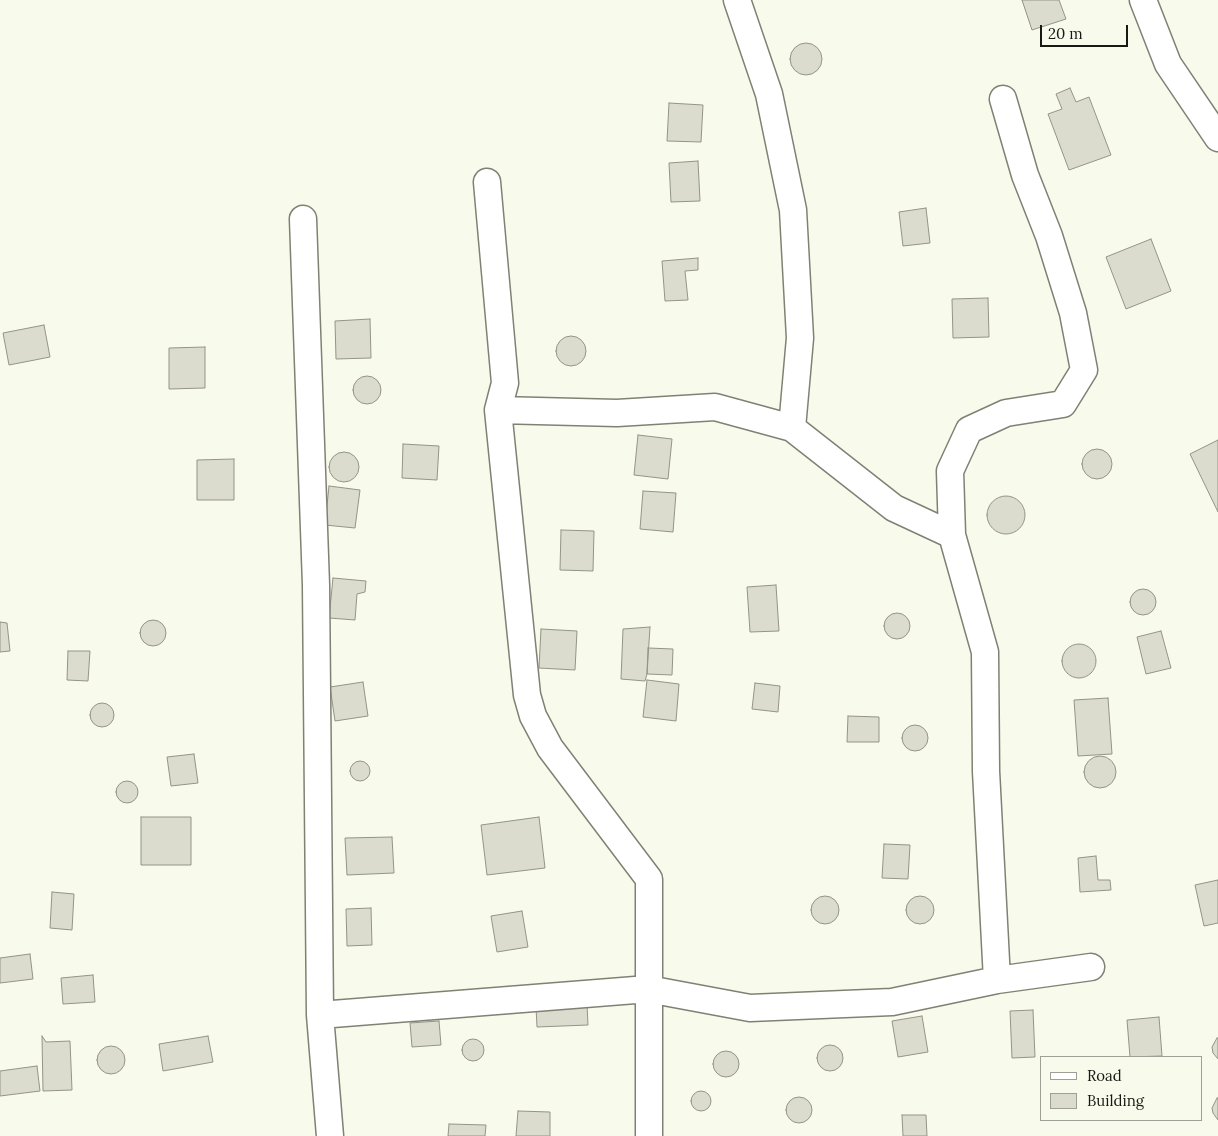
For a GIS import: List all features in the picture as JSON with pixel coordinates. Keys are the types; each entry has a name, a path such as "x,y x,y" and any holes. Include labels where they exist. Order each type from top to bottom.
{"street":[{"path":"737,0 770,94 793,210 800,338 792,428"},
{"path":"1142,0 1168,64 1218,138"},
{"path":"997,980 986,771 984,652 952,535 950,471 969,430 1006,412 1063,404 1084,370 1073,313 1049,236 1025,175 1003,99"},
{"path":"487,182 505,383 498,410 527,694 533,716 550,748 649,878 649,1136"},
{"path":"303,218 316,584 320,1015 330,1136"},
{"path":"498,410 617,412 715,407 792,428 894,508 952,535"},
{"path":"320,1015 648,989 750,1008 892,1002 997,980 1091,967"}],"building":[{"path":"1022,0 1059,0 1066,19 1032,30"},
{"path":"806,43 812,44 817,48 821,53 821,65 817,70 812,74 806,75 800,74 795,70 791,65 790,59 791,53 795,48 800,44"},
{"path":"1070,88 1076,102 1089,97 1111,155 1069,170 1048,114 1062,109 1056,94"},
{"path":"669,103 703,105 701,142 667,141"},
{"path":"698,161 700,201 671,202 669,163"},
{"path":"926,208 930,243 903,246 899,212"},
{"path":"1151,239 1171,291 1126,309 1106,257"},
{"path":"698,258 698,270 685,271 688,300 665,301 662,261"},
{"path":"988,298 989,337 953,338 952,299"},
{"path":"370,319 371,358 336,359 335,321"},
{"path":"44,325 50,357 9,365 3,333"},
{"path":"571,336 582,340 586,351 582,362 571,366 560,362 556,351 560,340"},
{"path":"205,347 205,388 169,389 169,348"},
{"path":"367,376 377,380 381,390 377,400 367,404 357,400 353,390 357,380"},
{"path":"638,435 672,439 668,479 634,475"},
{"path":"1218,440 1218,512 1190,454"},
{"path":"403,444 439,446 437,480 402,478"},
{"path":"1097,449 1108,453 1112,464 1108,475 1097,479 1086,475 1082,464 1086,453"},
{"path":"344,452 350,453 358,461 358,473 350,481 344,482 338,481 330,473 329,467 330,461 338,453"},
{"path":"234,459 234,500 197,500 197,460"},
{"path":"329,486 360,490 355,528 325,525"},
{"path":"643,491 676,493 673,532 640,529"},
{"path":"1006,496 1019,502 1025,515 1019,528 1006,534 993,528 987,515 993,502"},
{"path":"561,530 594,531 593,571 560,570"},
{"path":"333,578 366,581 365,592 357,594 355,620 329,618"},
{"path":"776,585 779,631 750,632 747,587"},
{"path":"1143,589 1152,593 1156,602 1152,611 1143,615 1134,611 1130,602 1134,593"},
{"path":"897,613 906,617 910,626 906,635 897,639 888,635 884,626 888,617"},
{"path":"153,620 163,623 166,633 163,643 153,646 143,643 140,633 143,623"},
{"path":"0,622 7,623 10,651 0,652"},
{"path":"650,627 645,681 621,679 623,629"},
{"path":"541,629 577,631 575,670 539,668"},
{"path":"1161,631 1171,668 1146,674 1137,637"},
{"path":"1079,644 1086,645 1091,649 1095,654 1095,668 1091,673 1086,677 1079,678 1072,677 1067,673 1063,668 1062,661 1063,654 1067,649 1072,645"},
{"path":"648,648 673,649 672,675 647,674"},
{"path":"68,651 90,651 88,681 67,680"},
{"path":"647,680 679,684 676,721 643,717"},
{"path":"363,682 368,716 335,721 330,687"},
{"path":"755,683 780,686 778,712 752,709"},
{"path":"1108,698 1112,754 1078,756 1074,700"},
{"path":"102,703 110,707 114,715 110,723 102,727 94,723 90,715 94,707"},
{"path":"848,716 879,717 879,742 847,742"},
{"path":"915,725 924,729 928,738 924,747 915,751 906,747 902,738 906,729"},
{"path":"194,754 198,783 171,786 167,757"},
{"path":"1100,756 1111,761 1116,772 1111,783 1100,788 1089,783 1084,772 1089,761"},
{"path":"360,761 367,764 370,771 367,778 360,781 353,778 350,771 353,764"},
{"path":"127,781 135,784 138,792 135,800 127,803 119,800 116,792 119,784"},
{"path":"141,817 191,817 191,865 141,865"},
{"path":"539,817 545,868 487,875 481,825"},
{"path":"392,837 394,873 347,875 345,838"},
{"path":"884,844 910,845 908,879 882,878"},
{"path":"1096,856 1098,880 1110,880 1111,890 1080,892 1078,858"},
{"path":"1218,880 1218,923 1204,926 1195,885"},
{"path":"52,892 74,894 72,930 50,928"},
{"path":"825,896 835,900 839,910 835,920 825,924 815,920 811,910 815,900"},
{"path":"920,896 930,900 934,910 930,920 920,924 910,920 906,910 910,900"},
{"path":"371,908 372,945 347,946 346,909"},
{"path":"522,911 528,947 497,952 491,916"},
{"path":"30,954 33,979 0,983 0,958"},
{"path":"93,975 95,1002 63,1004 61,978"},
{"path":"587,1004 588,1025 537,1027 536,1007"},
{"path":"1033,1010 1035,1057 1012,1058 1010,1011"},
{"path":"922,1016 928,1052 898,1057 892,1021"},
{"path":"1159,1017 1162,1056 1130,1056 1127,1020"},
{"path":"439,1021 441,1045 412,1047 410,1023"},
{"path":"42,1036 46,1042 70,1041 72,1090 43,1091"},
{"path":"208,1036 213,1062 163,1071 159,1044"},
{"path":"1217,1038 1218,1059 1213,1053 1212,1047"},
{"path":"473,1039 481,1042 484,1050 481,1058 473,1061 465,1058 462,1050 465,1042"},
{"path":"830,1045 839,1049 843,1058 839,1067 830,1071 821,1067 817,1058 821,1049"},
{"path":"111,1046 121,1050 125,1060 121,1070 111,1074 101,1070 97,1060 101,1050"},
{"path":"726,1051 735,1055 739,1064 735,1073 726,1077 717,1073 713,1064 717,1055"},
{"path":"37,1066 40,1091 0,1096 0,1071"},
{"path":"701,1091 708,1094 711,1101 708,1108 701,1111 694,1108 691,1101 694,1094"},
{"path":"799,1097 808,1101 812,1110 808,1119 799,1123 790,1119 786,1110 790,1101"},
{"path":"1218,1098 1218,1120 1212,1108"},
{"path":"518,1111 550,1112 550,1136 516,1136"},
{"path":"902,1115 926,1115 927,1136 903,1136"},
{"path":"449,1124 486,1125 485,1136 448,1136"}]}
